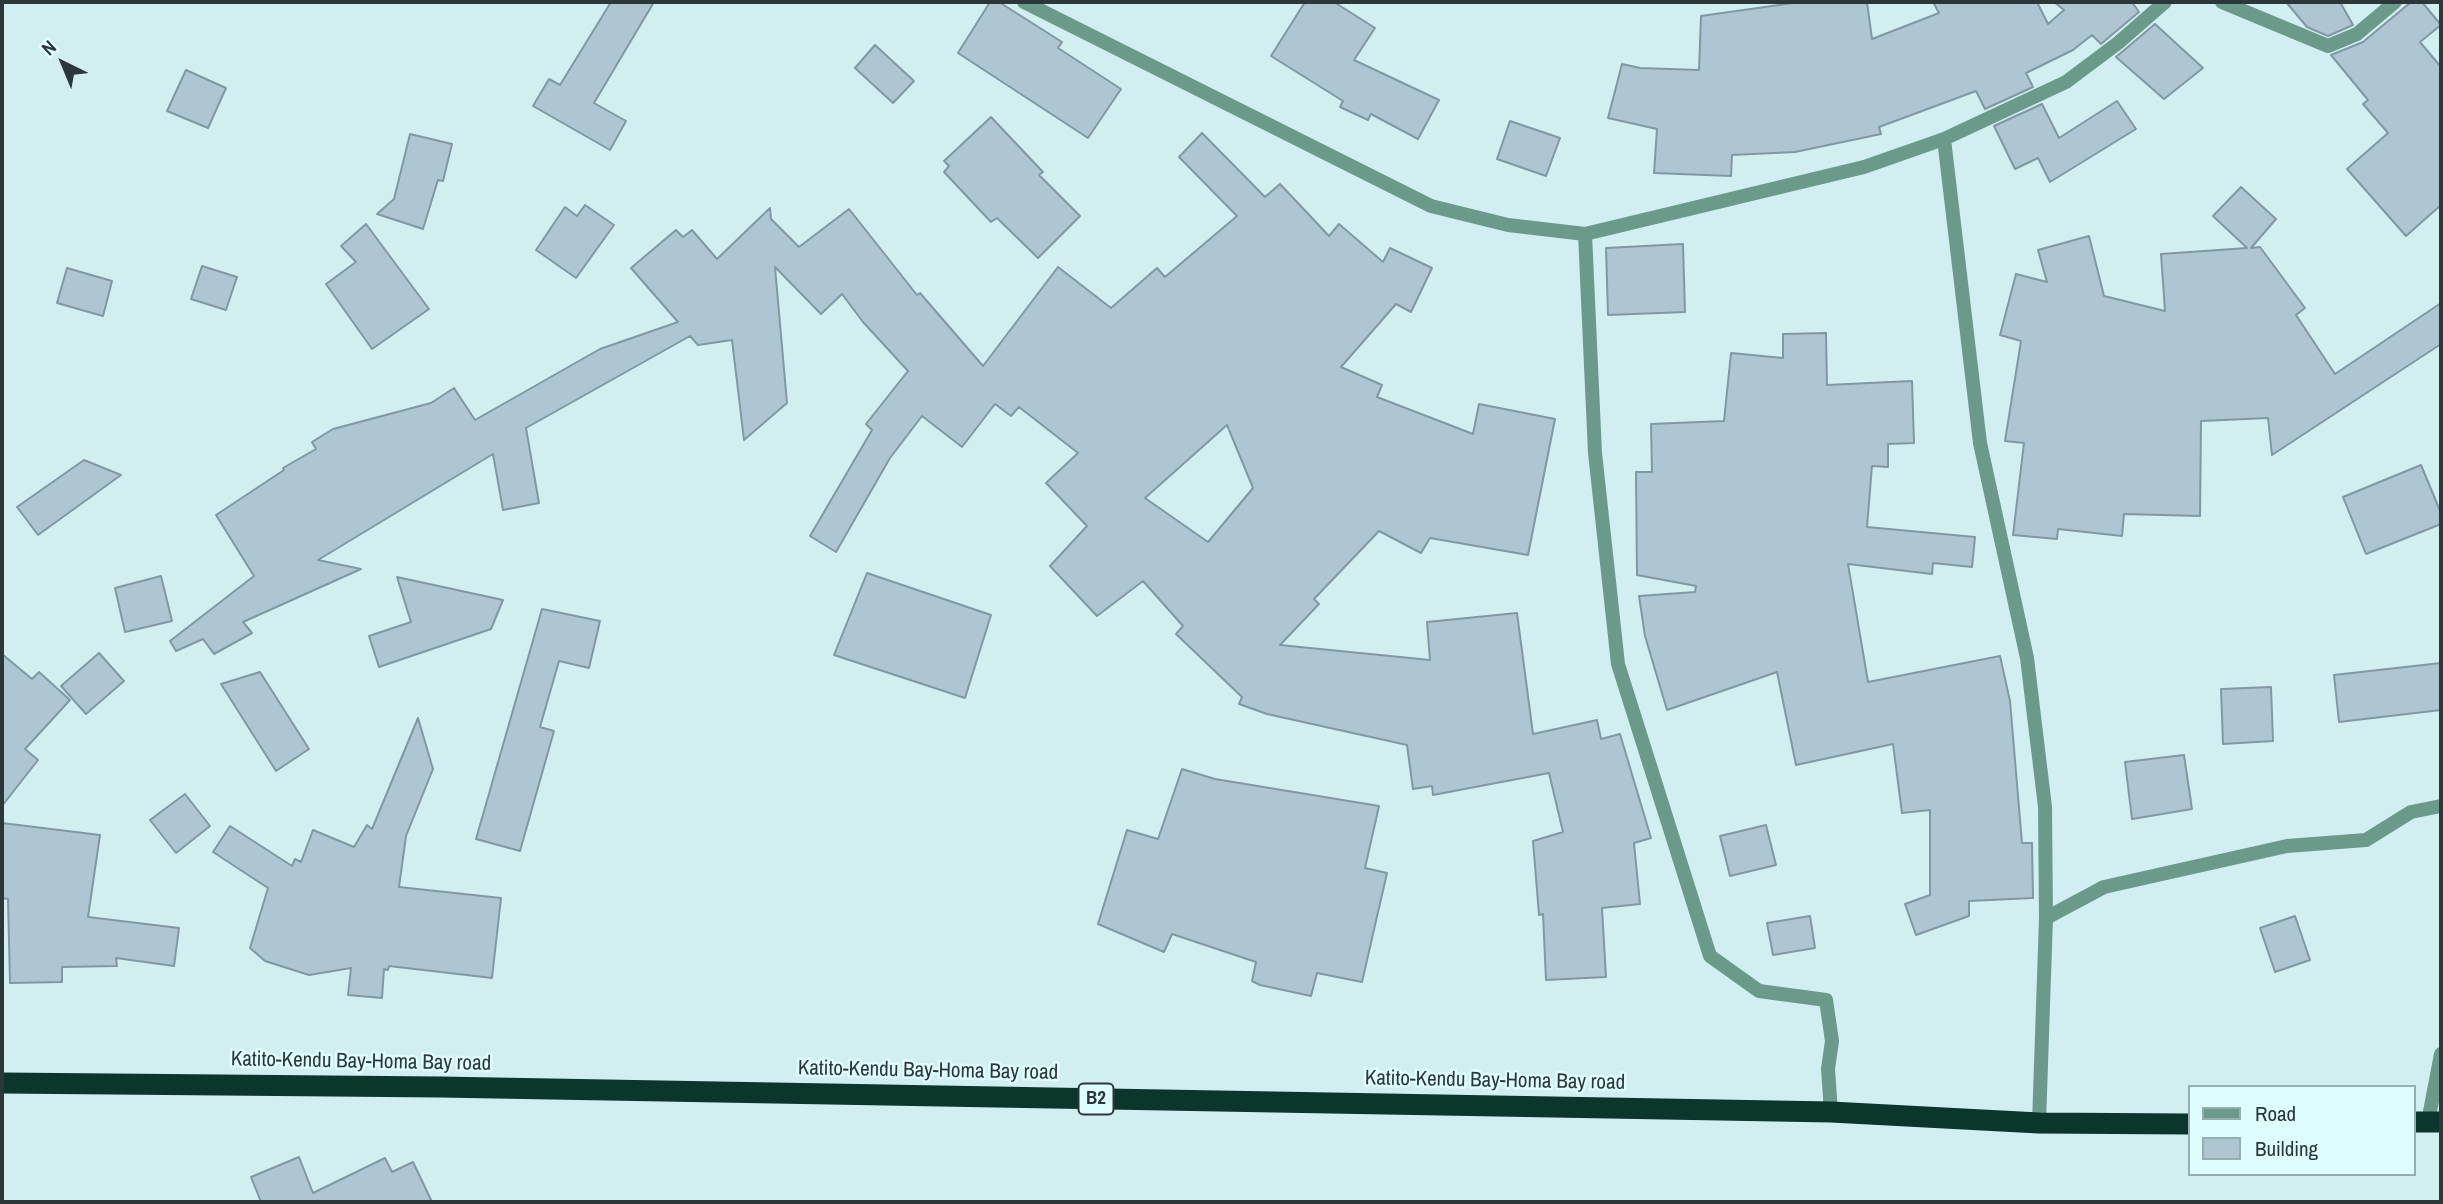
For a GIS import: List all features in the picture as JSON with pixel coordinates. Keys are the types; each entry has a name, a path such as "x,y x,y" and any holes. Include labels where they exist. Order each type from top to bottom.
{"highway":[{"name":"Katito-Kendu Bay-Homa Bay road","path":"2,1083 440,1087 1831,1112 2039,1123 2188,1124"}],"street":[{"path":"1024,2 1431,206 1508,225 1586,234 1864,167 1944,139 2066,82 2118,43 2165,2"},
{"path":"2222,2 2328,46 2357,34 2395,2"},
{"path":"1944,139 1979,443 2027,658 2045,807 2046,918 2039,1123"},
{"path":"1586,234 1595,453 1618,664 1710,956 1759,991 1826,1000 1832,1041 1828,1069 1831,1112"},
{"path":"2046,918 2104,887 2287,846 2366,840 2411,812 2441,806"},
{"path":"2427,1122 2441,1054"}],"building":[{"path":"611,2 654,2 594,103 626,121 610,150 533,106 549,79 560,85"},
{"path":"990,2 999,2 1062,42 1058,48 1121,89 1088,138 958,53"},
{"path":"1305,2 1334,2 1375,28 1354,60 1439,100 1418,139 1371,114 1368,120 1340,107 1343,101 1271,56"},
{"path":"1800,2 1867,2 1872,39 1939,13 1933,2 2037,2 2048,24 2064,10 2054,2 2132,2 2139,12 2101,44 2092,35 2073,50 2026,73 2033,87 1985,109 1976,91 1879,127 1881,134 1795,152 1732,155 1731,176 1654,173 1657,129 1608,118 1622,64 1640,68 1699,70 1701,16"},
{"path":"2286,2 2340,2 2353,25 2328,36 2307,27"},
{"path":"2411,2 2422,2 2441,25 2420,42 2441,67 2441,205 2406,236 2347,169 2388,133 2363,104 2368,100 2331,55 2363,42"},
{"path":"2155,24 2203,68 2164,99 2116,57"},
{"path":"875,45 914,81 893,103 855,68"},
{"path":"186,70 226,88 208,128 167,111"},
{"path":"2117,101 2136,129 2050,182 2038,158 2015,169 1994,126 2042,104 2059,138"},
{"path":"991,117 1043,172 1039,175 1080,216 1038,258 997,218 991,222 944,172 949,166 944,161"},
{"path":"1510,121 1560,138 1546,176 1497,159"},
{"path":"1202,133 1265,197 1280,184 1329,236 1339,224 1383,262 1390,248 1432,268 1411,312 1396,304 1341,367 1382,385 1377,397 1473,434 1479,404 1555,419 1528,555 1430,538 1421,553 1379,531 1314,599 1319,604 1280,645 1430,660 1427,622 1517,613 1533,734 1597,720 1601,739 1620,734 1651,838 1634,843 1640,904 1602,908 1606,977 1546,980 1543,914 1539,915 1533,841 1563,832 1549,773 1433,795 1432,786 1413,789 1407,745 1267,714 1239,704 1242,697 1176,634 1183,626 1143,581 1097,616 1050,566 1087,526 1046,483 1078,453 1019,407 1011,416 995,404 962,447 922,416 890,458 836,552 810,536 872,430 866,424 908,371 863,322 842,294 821,314 775,267 787,403 744,440 732,340 698,345 690,336 526,428 539,503 503,510 493,454 318,560 361,569 243,622 252,633 214,654 203,639 176,651 170,641 254,576 216,515 284,470 283,468 316,449 312,442 333,429 431,403 454,388 475,420 600,349 678,322 631,268 676,230 683,237 692,230 717,259 770,208 771,219 799,247 849,209 917,295 920,293 983,366 1058,267 1111,308 1157,268 1165,277 1237,216 1179,157","holes":["1227,425 1253,488 1208,542 1145,498"]},
{"path":"410,134 452,144 443,181 438,180 423,229 377,214 394,199"},
{"path":"2241,187 2276,219 2251,248 2260,247 2305,308 2296,315 2335,374 2441,303 2441,344 2272,455 2268,418 2201,421 2200,516 2124,514 2122,536 2058,529 2057,539 2013,535 2024,443 2005,441 2021,341 2000,335 2016,274 2047,282 2038,250 2089,236 2104,296 2165,311 2161,254 2247,248 2213,216"},
{"path":"585,205 614,225 576,278 536,250 565,207 577,216"},
{"path":"366,224 429,309 372,349 326,284 356,262 341,246"},
{"path":"1683,244 1685,312 1608,315 1606,248"},
{"path":"202,266 237,277 226,310 191,299"},
{"path":"67,268 112,281 103,316 57,303"},
{"path":"1826,333 1827,385 1912,381 1914,443 1888,444 1888,467 1872,466 1867,527 1975,537 1972,567 1933,563 1932,574 1848,564 1868,682 2000,656 2010,701 2022,843 2032,843 2033,898 1969,901 1969,916 1916,935 1905,904 1930,895 1930,810 1902,813 1893,744 1796,765 1777,672 1667,710 1645,636 1639,596 1695,592 1696,586 1637,575 1636,472 1652,472 1651,424 1724,421 1731,353 1783,358 1783,334"},
{"path":"84,460 121,475 38,535 17,507"},
{"path":"2421,465 2441,513 2441,524 2366,554 2343,497"},
{"path":"867,573 991,615 965,698 834,655"},
{"path":"161,576 172,621 125,632 115,588"},
{"path":"397,577 503,600 491,629 379,667 369,636 411,622"},
{"path":"542,609 600,621 589,668 559,661 540,727 554,731 520,851 476,839"},
{"path":"99,653 124,681 86,714 61,686"},
{"path":"2,654 32,679 39,672 70,700 25,749 38,760 2,806"},
{"path":"2441,663 2441,710 2339,722 2334,675"},
{"path":"260,672 309,749 276,771 221,684"},
{"path":"2271,687 2273,741 2223,744 2221,689"},
{"path":"418,718 433,769 406,836 399,887 501,898 492,978 389,966 388,970 384,969 382,998 348,995 351,968 309,975 265,961 250,948 268,888 213,852 230,826 292,866 295,859 301,862 313,830 354,847 367,825 372,829"},
{"path":"2184,755 2192,809 2132,819 2125,762"},
{"path":"1182,769 1215,779 1379,806 1365,868 1387,873 1362,982 1317,973 1311,996 1260,985 1252,981 1256,962 1172,934 1164,952 1098,924 1127,830 1158,839"},
{"path":"185,794 210,826 176,853 150,820"},
{"path":"2,823 100,835 88,917 179,928 174,966 116,958 117,966 62,967 62,982 10,983 8,899 2,898"},
{"path":"1766,825 1776,865 1730,876 1720,836"},
{"path":"1810,916 1815,948 1773,955 1767,923"},
{"path":"2295,916 2310,960 2275,972 2260,928"},
{"path":"299,1157 313,1193 385,1158 392,1172 413,1162 432,1202 261,1202 251,1177"}]}
